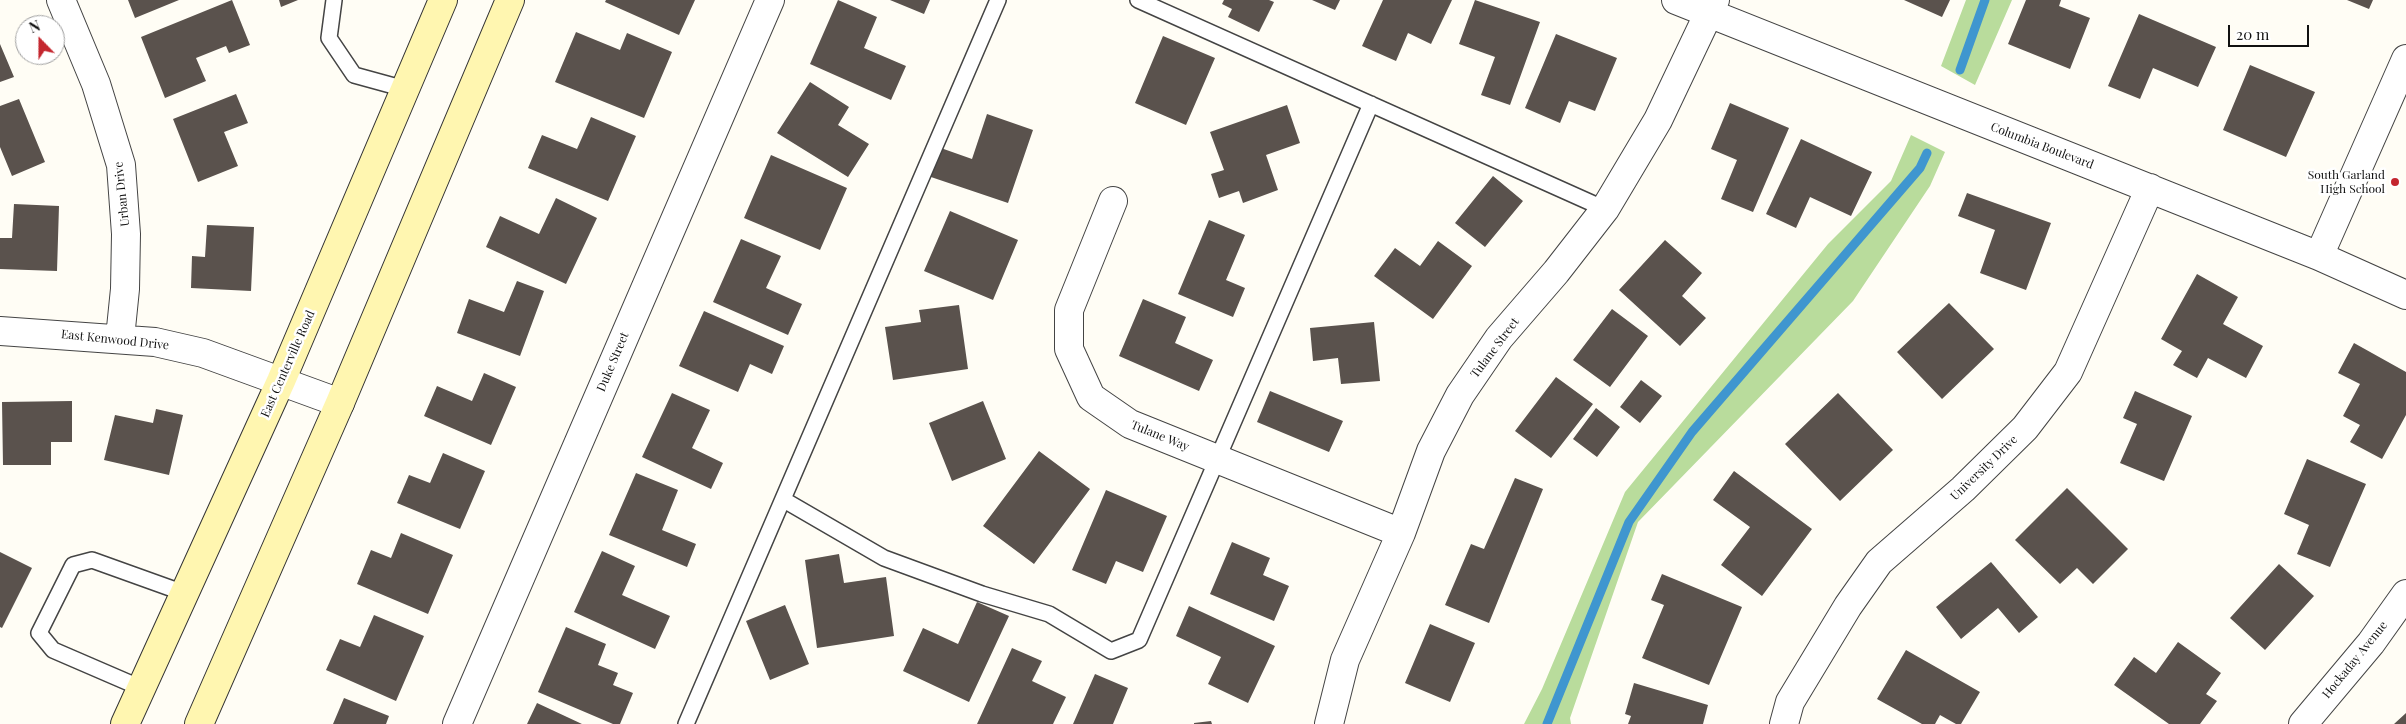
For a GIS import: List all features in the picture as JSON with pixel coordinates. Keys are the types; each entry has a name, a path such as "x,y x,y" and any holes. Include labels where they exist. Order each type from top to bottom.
{"main road":[{"name":"East Centerville Road","path":"125,724 281,381 443,0"},
{"path":"200,724 340,403 510,0"}],"street":[{"name":"Urban Drive","path":"61,0 96,84 121,165 126,234 125,289 120,338"},
{"name":"Duke Street","path":"457,724 770,0"},
{"name":"Columbia Boulevard","path":"1676,0 1712,7 2319,256 2406,295"},
{"name":"Tulane Street","path":"1329,724 1345,660 1401,533 1431,452 1460,395 1499,338 1556,272 1605,209 1658,120 1712,7"},
{"path":"2319,256 2406,59"},
{"name":"University Drive","path":"1784,724 1790,702 1848,606 1880,562 1963,489 2025,428 2068,372 2150,188"},
{"name":"Tulane Way","path":"1113,201 1069,310 1069,349 1091,397 1130,424 1401,533"},
{"name":"East Kenwood Drive","path":"0,331 120,338 155,342 202,353 340,403"},
{"name":"Hockaday Avenue","path":"2303,724 2371,643 2406,594"}],"lane":[{"path":"334,0 329,38 354,75 405,89"},
{"path":"686,724 998,0"},
{"path":"1138,0 1605,209"},
{"path":"784,500 884,558 982,594 1049,614 1111,651 1139,640 1370,104"},
{"path":"141,688 52,650 39,633 73,565 92,560 184,593"}],"green space":[{"path":"1966,0 2012,0 1975,85 1941,66"},
{"path":"1911,135 1945,152 1930,186 1853,301 1638,522 1570,718 1571,724 1524,724 1542,689 1625,492 1828,244 1891,181"}],"building":[{"path":"128,0 179,0 135,18"},
{"path":"232,0 250,45 229,53 226,46 196,58 206,81 165,98 141,37"},
{"path":"279,0 298,0 281,7"},
{"path":"606,0 695,0 679,35 605,2"},
{"path":"838,0 877,17 864,48 906,66 891,100 810,64"},
{"path":"890,0 930,0 924,14"},
{"path":"1224,0 1269,0 1274,2 1259,32 1228,17 1232,9 1222,4"},
{"path":"1312,0 1340,0 1335,10"},
{"path":"1383,0 1452,0 1431,44 1408,33 1396,61 1362,46"},
{"path":"1475,0 1540,22 1510,105 1481,95 1495,57 1459,44"},
{"path":"1904,0 1950,0 1942,17"},
{"path":"2026,0 2061,0 2059,6 2090,18 2070,69 2008,44"},
{"path":"2347,0 2373,0 2369,9"},
{"path":"2139,14 2216,47 2198,87 2153,68 2140,99 2108,86"},
{"path":"576,32 620,50 627,33 672,52 644,118 555,82"},
{"path":"1556,34 1617,58 1595,111 1569,101 1560,123 1525,108"},
{"path":"1163,36 1215,58 1186,125 1135,103"},
{"path":"0,44 14,77 0,82"},
{"path":"2250,65 2315,92 2286,157 2223,130"},
{"path":"810,82 849,107 838,125 869,144 848,177 777,133"},
{"path":"236,94 248,123 224,132 238,166 198,182 173,119"},
{"path":"19,99 45,162 12,176 0,147 0,106"},
{"path":"1730,103 1789,128 1753,212 1721,199 1737,160 1711,149"},
{"path":"1287,105 1300,143 1266,155 1278,190 1243,203 1239,191 1219,198 1211,174 1224,170 1210,132"},
{"path":"987,114 1033,130 1008,203 928,176 938,147 972,159"},
{"path":"591,117 636,136 608,201 528,168 542,135 577,149"},
{"path":"1801,139 1872,172 1851,216 1810,197 1796,228 1766,214"},
{"path":"771,155 847,188 820,250 744,218"},
{"path":"1493,176 1523,201 1485,247 1455,223"},
{"path":"1967,193 2051,223 2026,290 1980,273 1995,230 1958,216"},
{"path":"556,198 597,218 566,284 486,247 500,216 539,234"},
{"path":"14,204 59,206 57,271 0,269 0,238 12,238"},
{"path":"950,211 1018,240 993,300 924,271"},
{"path":"1209,220 1245,235 1226,280 1245,288 1233,317 1178,294"},
{"path":"207,225 254,227 251,291 191,288 192,256 205,257"},
{"path":"741,239 781,256 766,288 802,304 788,335 713,302"},
{"path":"1665,240 1702,273 1682,296 1706,318 1680,346 1619,290"},
{"path":"1438,241 1472,266 1433,319 1374,276 1395,248 1420,266"},
{"path":"2197,274 2238,297 2223,324 2263,346 2246,378 2208,358 2197,378 2173,365 2182,351 2161,339"},
{"path":"517,281 544,291 520,356 457,333 469,299 504,312"},
{"path":"1143,299 1186,317 1175,343 1213,360 1199,391 1119,356"},
{"path":"1949,303 1994,349 1942,399 1897,352"},
{"path":"959,305 968,369 893,380 885,327 921,322 919,310"},
{"path":"1612,309 1648,336 1610,387 1573,360"},
{"path":"704,311 784,346 772,374 750,364 738,392 679,366"},
{"path":"1374,322 1380,381 1341,384 1338,358 1313,361 1310,328"},
{"path":"2354,343 2406,372 2406,415 2382,459 2350,442 2360,425 2343,416 2360,384 2338,373"},
{"path":"484,373 516,387 491,445 424,416 437,386 472,401"},
{"path":"1556,377 1593,404 1551,458 1515,431"},
{"path":"1641,380 1662,396 1640,423 1620,407"},
{"path":"1270,391 1343,421 1329,452 1257,422"},
{"path":"2135,391 2192,416 2164,481 2120,463 2137,424 2123,418"},
{"path":"672,393 710,410 692,448 723,463 711,489 642,457"},
{"path":"1838,393 1893,450 1840,501 1785,444"},
{"path":"72,401 72,442 51,442 51,465 3,465 2,402"},
{"path":"983,401 1006,459 952,481 929,423"},
{"path":"1596,408 1620,427 1597,457 1573,439"},
{"path":"156,409 183,415 169,475 104,460 115,415 153,423"},
{"path":"1039,451 1090,489 1034,564 983,526"},
{"path":"443,453 485,471 460,529 397,503 409,475 430,483"},
{"path":"2307,459 2366,484 2330,567 2297,554 2309,525 2284,514"},
{"path":"1734,471 1812,529 1762,596 1721,565 1750,527 1713,500"},
{"path":"636,473 678,490 662,530 696,544 687,567 609,535"},
{"path":"1515,478 1543,489 1489,623 1445,605 1471,544 1484,549"},
{"path":"2067,488 2128,549 2093,584 2077,568 2060,584 2015,540"},
{"path":"1106,490 1167,516 1143,572 1116,561 1106,584 1072,570"},
{"path":"401,533 453,555 428,614 357,584 371,550 391,558"},
{"path":"1232,542 1270,558 1263,575 1289,586 1274,621 1210,594"},
{"path":"602,551 635,566 622,595 670,616 655,649 574,612"},
{"path":"0,552 32,568 2,628 0,627"},
{"path":"839,554 844,583 886,577 894,636 817,648 805,560"},
{"path":"1991,562 2038,617 2019,633 1998,608 1961,639 1936,607"},
{"path":"2279,564 2314,596 2265,650 2230,618"},
{"path":"1662,574 1742,607 1709,685 1642,658 1664,605 1651,600"},
{"path":"977,602 1009,616 969,702 903,671 923,628 958,644"},
{"path":"785,605 809,664 770,680 746,621"},
{"path":"1189,606 1275,646 1248,703 1208,684 1221,657 1176,636"},
{"path":"374,615 424,636 396,701 326,670 340,639 360,647"},
{"path":"1430,624 1475,643 1450,702 1405,683"},
{"path":"566,627 606,644 598,665 618,673 613,685 633,693 620,724 613,724 538,692"},
{"path":"2178,642 2221,673 2206,694 2217,701 2200,724 2169,724 2114,685 2134,657 2156,673"},
{"path":"1012,648 1042,661 1032,681 1066,697 1053,724 977,724"},
{"path":"1906,650 1980,692 1961,724 1956,724 1940,715 1935,724 1922,724 1877,699"},
{"path":"1095,674 1128,688 1113,724 1073,724"},
{"path":"1634,683 1708,705 1703,724 1628,724 1631,716 1625,714"},
{"path":"344,698 389,716 386,724 333,724"},
{"path":"537,703 582,724 527,724"},
{"path":"2406,713 2406,724 2394,724"},
{"path":"1211,721 1212,724 1194,724 1194,723"}],"waterway":[{"path":"1960,70 1985,0"},
{"path":"1547,724 1629,522 1692,432 1920,168 1927,153"}],"place":[{"name":"South Garland High School","path":"2395,182"}]}
